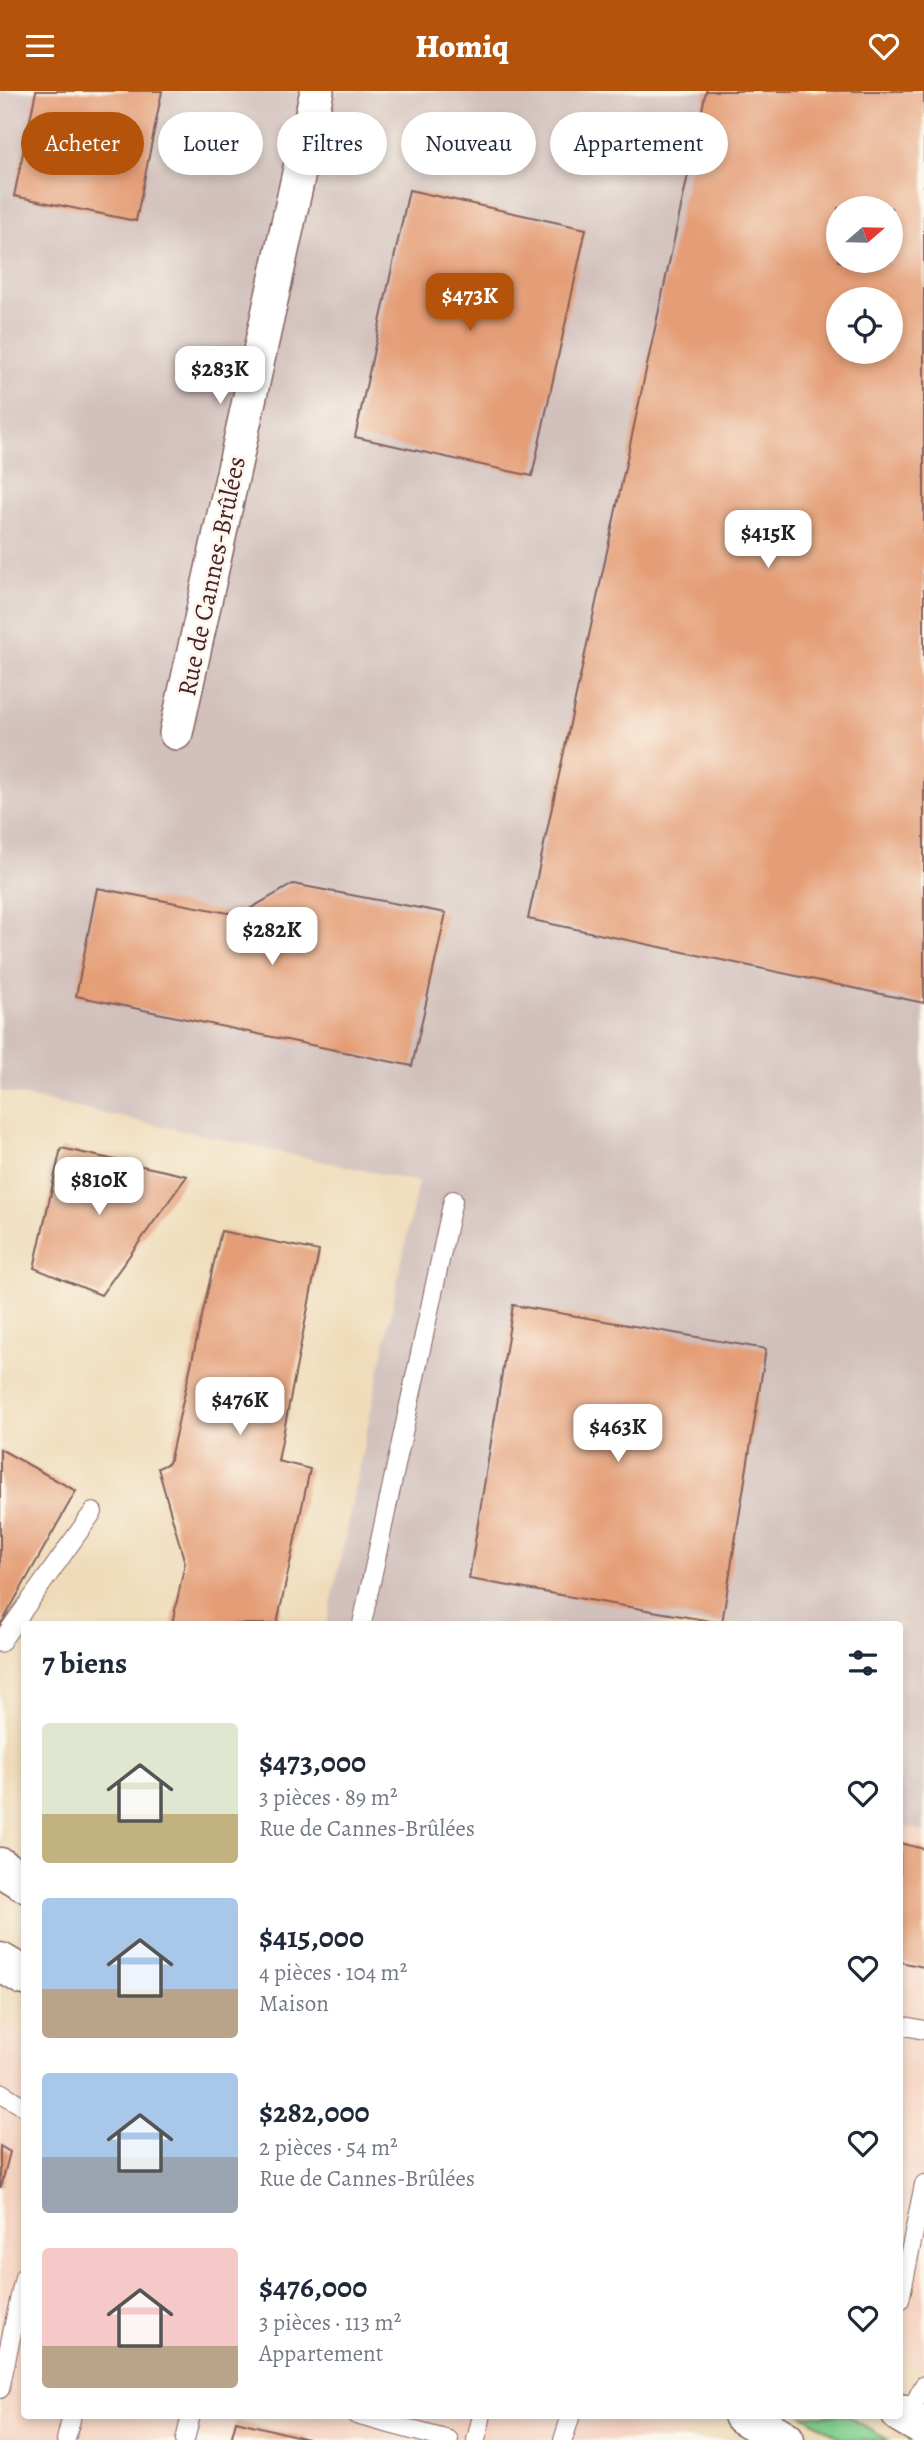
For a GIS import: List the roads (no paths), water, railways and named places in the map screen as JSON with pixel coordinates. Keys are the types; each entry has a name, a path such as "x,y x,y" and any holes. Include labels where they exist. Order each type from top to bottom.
{"main road":[{"path":"0,1867 21,1880"},
{"path":"0,1962 21,1974"},
{"path":"750,2419 785,2440"}],"street":[{"name":"Rue de Cannes-Brûlées","path":"176,733 317,91"}],"lane":[{"path":"363,1621 453,1200"},
{"path":"0,1643 93,1512"},
{"path":"903,2026 924,2030"},
{"path":"0,2092 21,2105"},
{"path":"903,2286 924,2183"},
{"path":"0,2389 21,2291"},
{"path":"66,2440 71,2419"},
{"path":"185,2440 190,2419"},
{"path":"476,2440 481,2419"},
{"path":"563,2440 570,2419"},
{"path":"391,2420 449,2440"}]}
